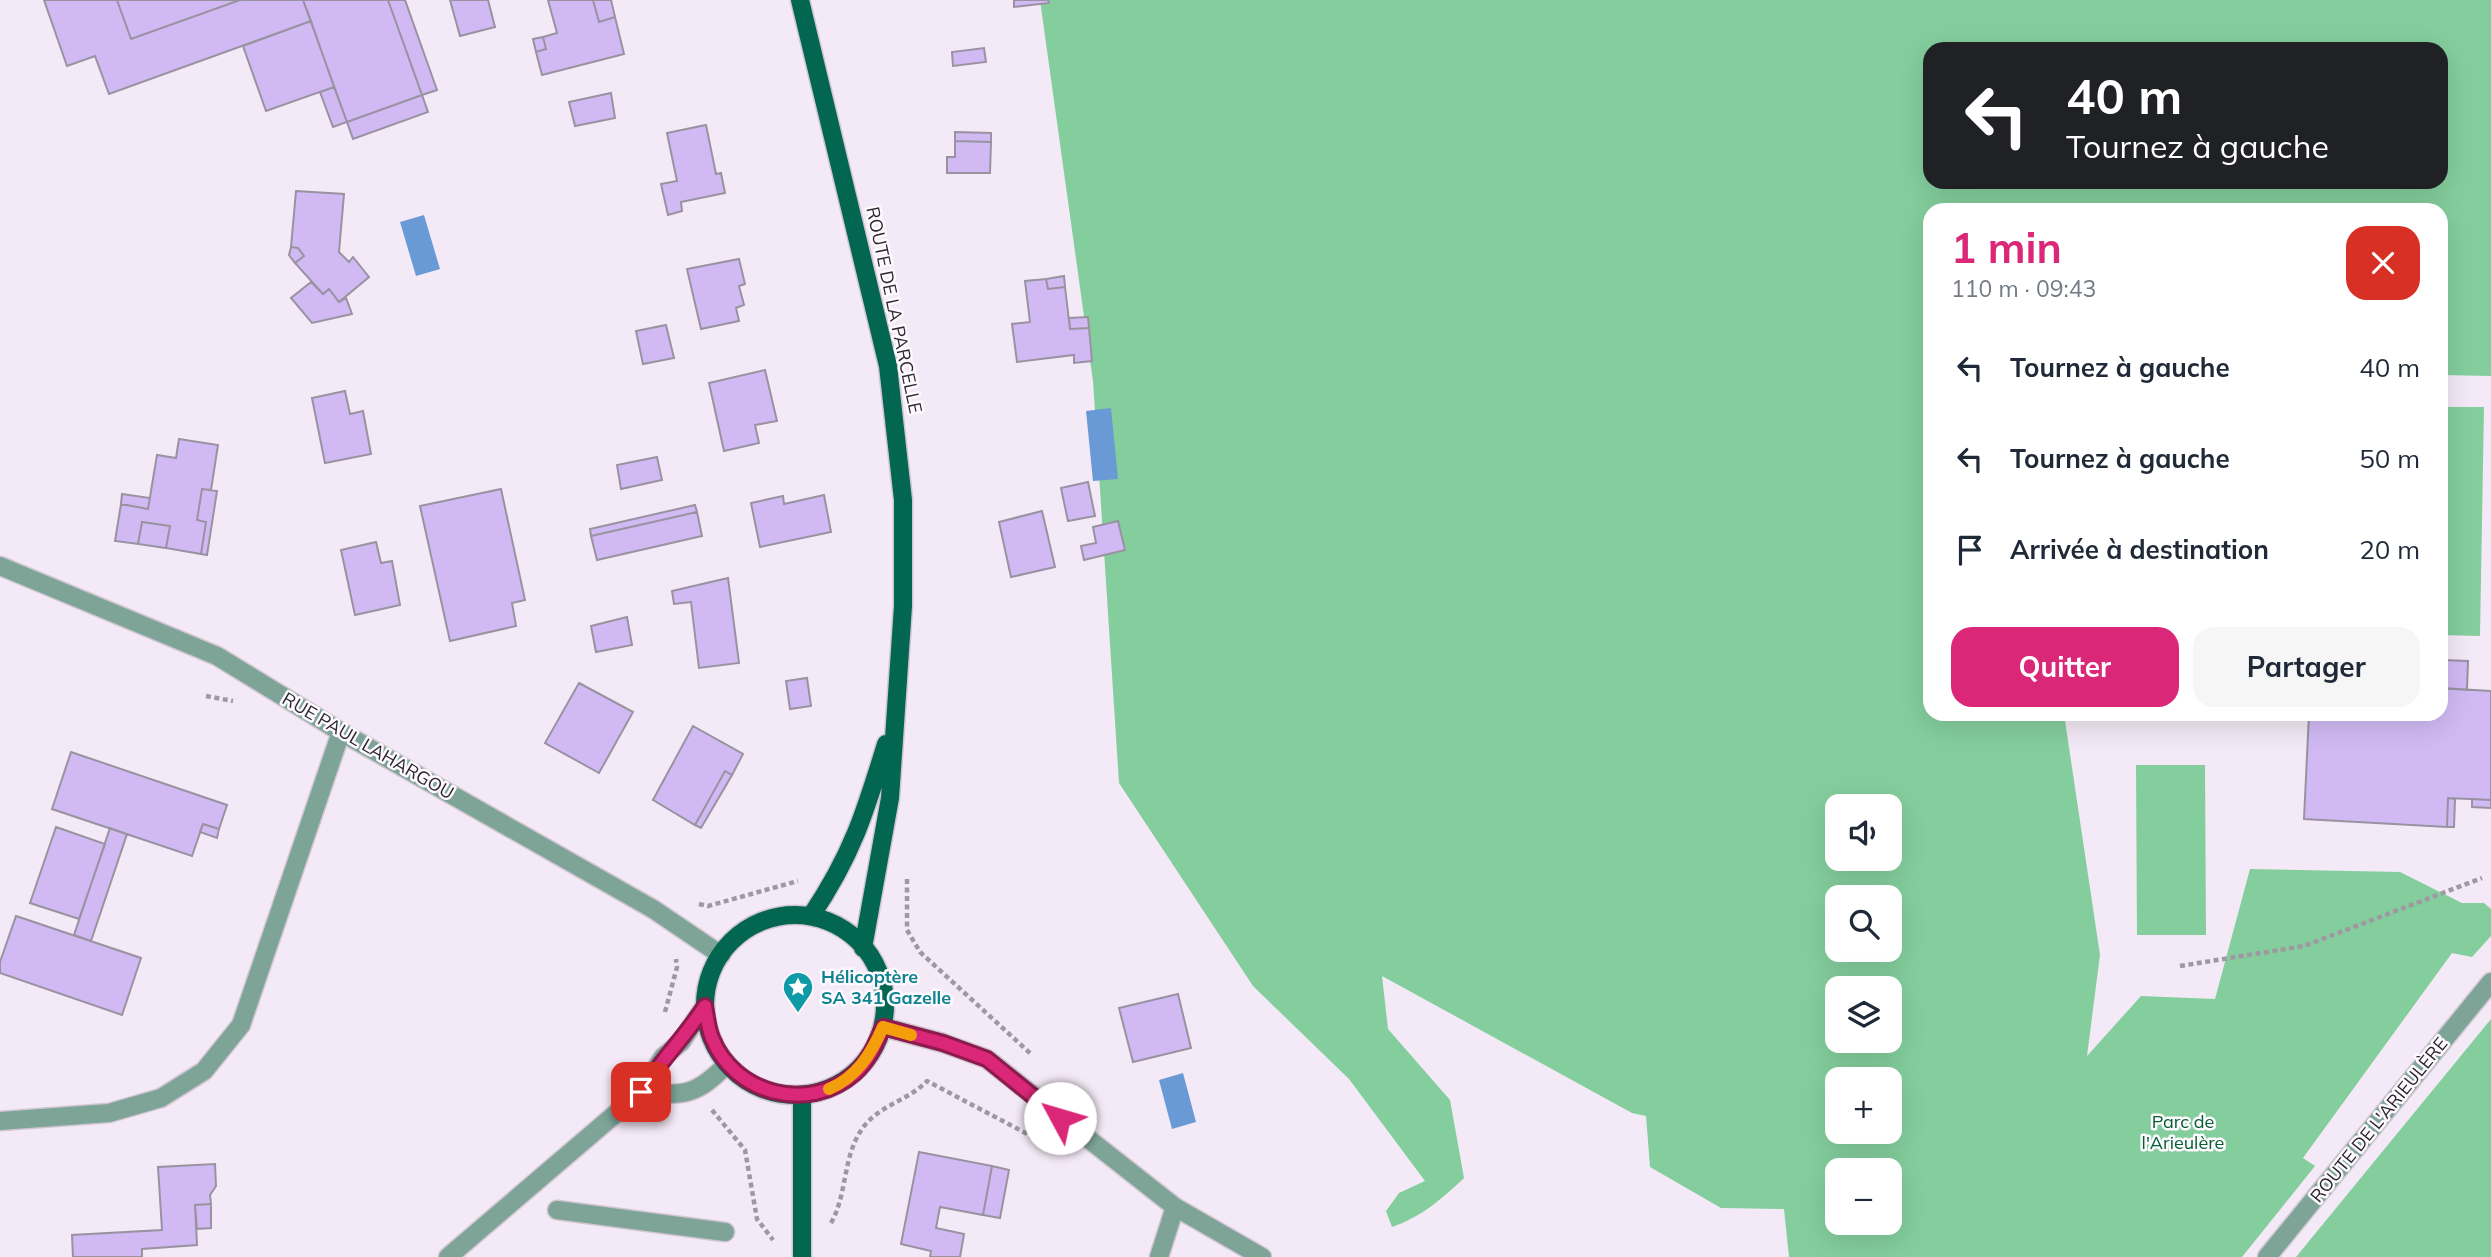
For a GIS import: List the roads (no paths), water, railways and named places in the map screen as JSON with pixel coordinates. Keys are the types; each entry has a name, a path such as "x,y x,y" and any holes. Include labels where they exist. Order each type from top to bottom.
{"main road":[{"name":"ROUTE DE LA PARCELLE","path":"800,0 870,285 898,430 903,500 903,606 893,719 890,798 863,948"},
{"name":"ROUTE DE LA PARCELLE","path":"811,916 840,873 864,820 893,719"},
{"path":"785,915 811,916 835,924 863,948 877,968 885,997 883,1027 872,1052 854,1073 832,1088 802,1096 777,1093 750,1083 727,1064 711,1037 705,1006 712,971 738,935 760,922 785,915"},
{"path":"802,1096 802,1257"}],"street":[{"name":"RUE PAUL LAHARGOU","path":"0,566 217,656 341,732 653,909 721,955"},
{"path":"0,1121 109,1114 162,1098 204,1071 241,1025 341,732"},
{"name":"ROUTE DE L'ARIEULÈRE","path":"2267,1257 2491,982"},
{"path":"448,1257 641,1092 663,1058 681,1042 705,1006"},
{"path":"883,1027 943,1043 987,1059 1175,1207 1262,1257"},
{"path":"641,1092 678,1095 707,1085 727,1064"},
{"path":"1159,1257 1175,1207"},
{"path":"557,1210 725,1232"}],"water":[{"path":"424,215 440,269 416,276 400,222"},
{"path":"1111,408 1118,479 1093,481 1086,411"},
{"path":"1183,1073 1196,1122 1172,1129 1159,1080"}],"place":[{"name":"Hélicoptère SA 341 Gazelle","path":"798,1014"}],"park label":[{"name":"Parc de l'Arieulère","path":"2183,1132"}]}
